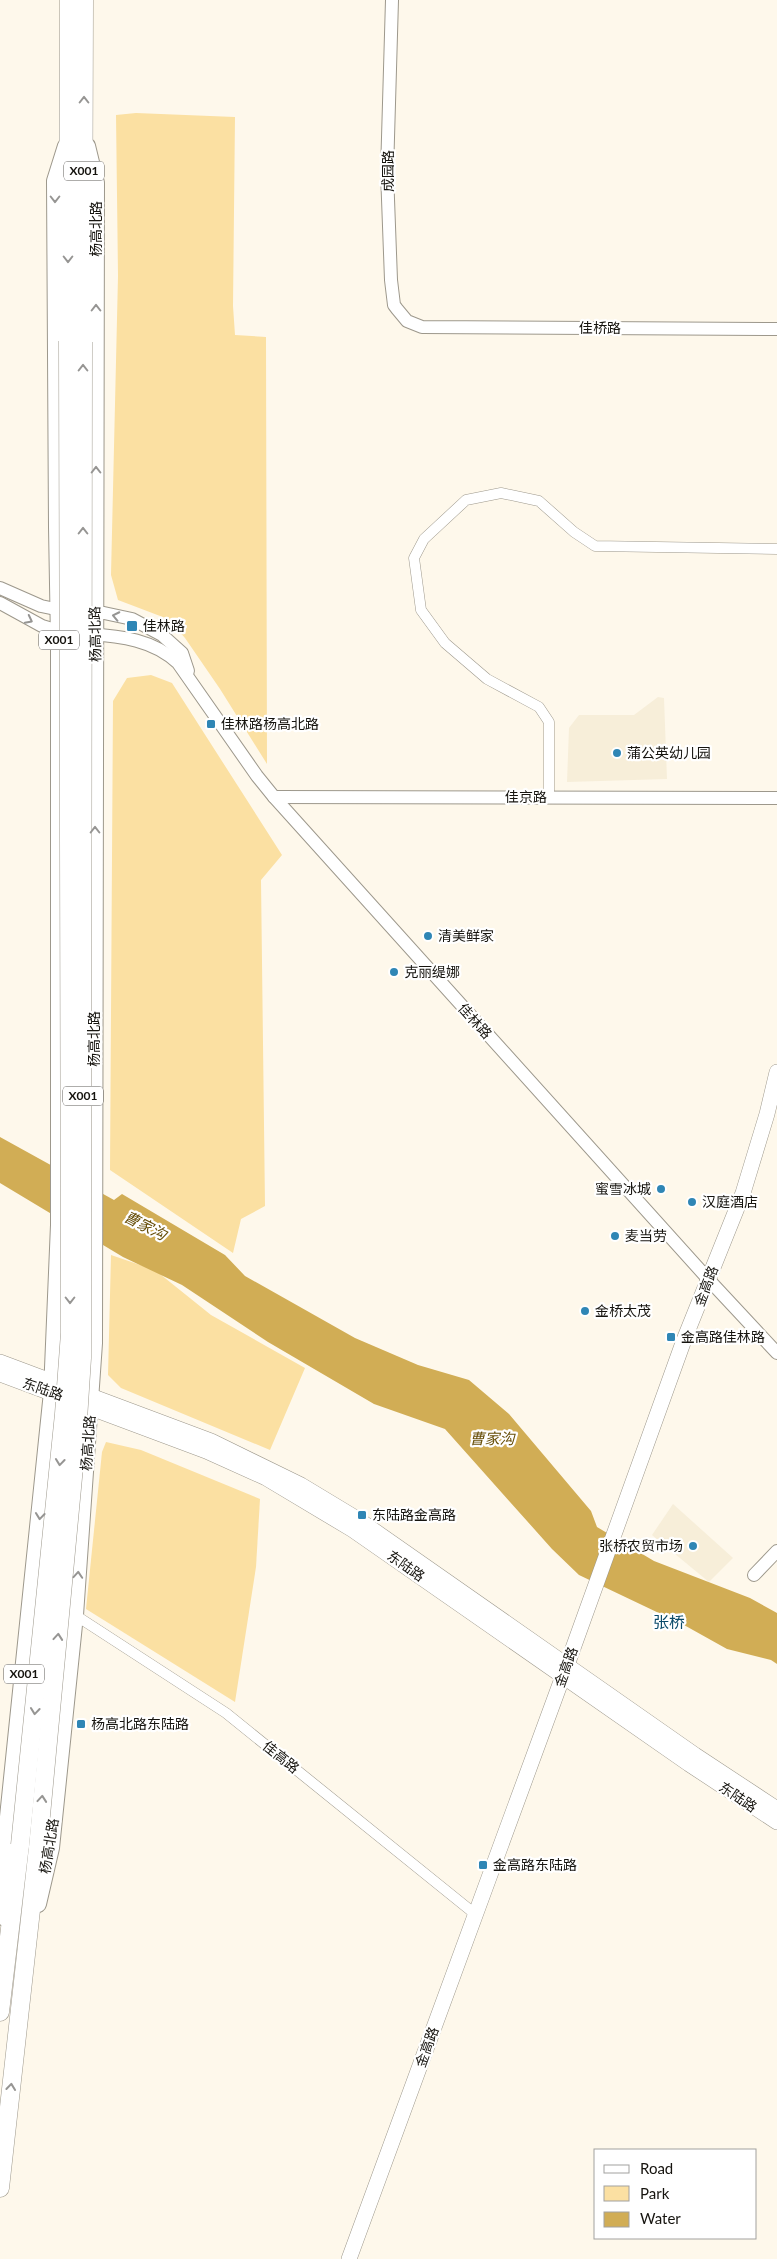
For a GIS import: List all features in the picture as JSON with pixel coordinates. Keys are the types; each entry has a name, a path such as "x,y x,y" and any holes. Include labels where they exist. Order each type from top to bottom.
{"highway":[{"name":"杨高北路","path":"0,2188 24,1970 29,1846 76,1445 82,1358 76,134 69,0"},
{"name":"杨高北路","path":"76,134 84,0"},
{"name":"杨高北路","path":"0,2012 5,1968 29,1846"}],"main road":[{"name":"杨高北路","path":"5,1968 5,1846 53,1386 60,1148 59,610 55,181 76,134"},
{"name":"杨高北路","path":"24,1970 51,1848 75,1615 94,1342 96,183 76,134"},
{"name":"金高路","path":"349,2259 620,1522 684,1340 744,1193 777,1072"},
{"name":"东陆路","path":"0,1362 206,1451 296,1494 777,1809"},
{"name":"东陆路","path":"0,1374 53,1386"},
{"name":"东陆路","path":"565,1670 777,1822"}],"street":[{"name":"成园路","path":"392,0 387,172 392,296 397,309 407,321 422,327"},
{"name":"佳桥路","path":"422,327 777,328"},
{"path":"549,797 549,722 539,707 487,679 445,643 421,610 414,558 424,539 466,500 501,493 539,501 574,532 595,546 777,549"},
{"name":"佳林路","path":"0,588 41,606 59,610 95,612 132,619 162,634 182,652 189,676"},
{"path":"0,603 24,617 59,632"},
{"name":"佳林路","path":"59,632 96,634 152,645 166,652 189,676 254,772 277,800 777,1353"},
{"name":"佳京路","path":"277,800 549,797 777,798"},
{"name":"佳京路","path":"277,800 777,805"},
{"path":"754,1575 777,1551"},
{"name":"佳高路","path":"75,1615 226,1713 475,1914"}],"shaded area":[{"name":"蒲公英幼儿园","path":"658,697 664,698 667,779 567,782 569,728 579,715 634,715"},
{"name":"张桥农贸市场","path":"673,1504 733,1558 709,1582 652,1535"}],"green space":[{"path":"136,113 235,117 233,306 235,335 266,337 267,764 220,689 185,638 168,619 118,600 111,575 118,276 116,115"},
{"path":"151,675 172,683 282,855 261,880 265,1206 241,1219 233,1253 110,1170 113,701 127,678"},
{"path":"111,1255 155,1270 211,1315 305,1368 270,1450 121,1388 108,1375"},
{"path":"106,1442 141,1450 260,1499 256,1567 235,1702 86,1609 102,1452"}],"water":[{"name":"曹家沟","path":"0,1137 114,1200 122,1194 225,1255 245,1276 355,1338 418,1365 469,1380 509,1414 591,1511 597,1527 654,1561 750,1598 777,1613 777,1664 771,1660 727,1649 684,1625 579,1575 552,1549 445,1429 374,1404 268,1342 182,1285 123,1257 0,1183"}],"place":[{"name":"佳林路","path":"132,626"},
{"name":"佳林路杨高北路","path":"211,724"},
{"name":"蒲公英幼儿园","path":"617,753"},
{"name":"清美鲜家","path":"428,936"},
{"name":"克丽缇娜","path":"394,972"},
{"name":"蜜雪冰城","path":"661,1189"},
{"name":"汉庭酒店","path":"692,1202"},
{"name":"麦当劳","path":"615,1236"},
{"name":"金桥太茂","path":"585,1311"},
{"name":"金高路佳林路","path":"671,1337"},
{"name":"东陆路金高路","path":"362,1515"},
{"name":"张桥农贸市场","path":"693,1546"},
{"name":"杨高北路东陆路","path":"81,1724"},
{"name":"金高路东陆路","path":"483,1865"}],"district":[{"name":"张桥","path":"669,1622"}]}
